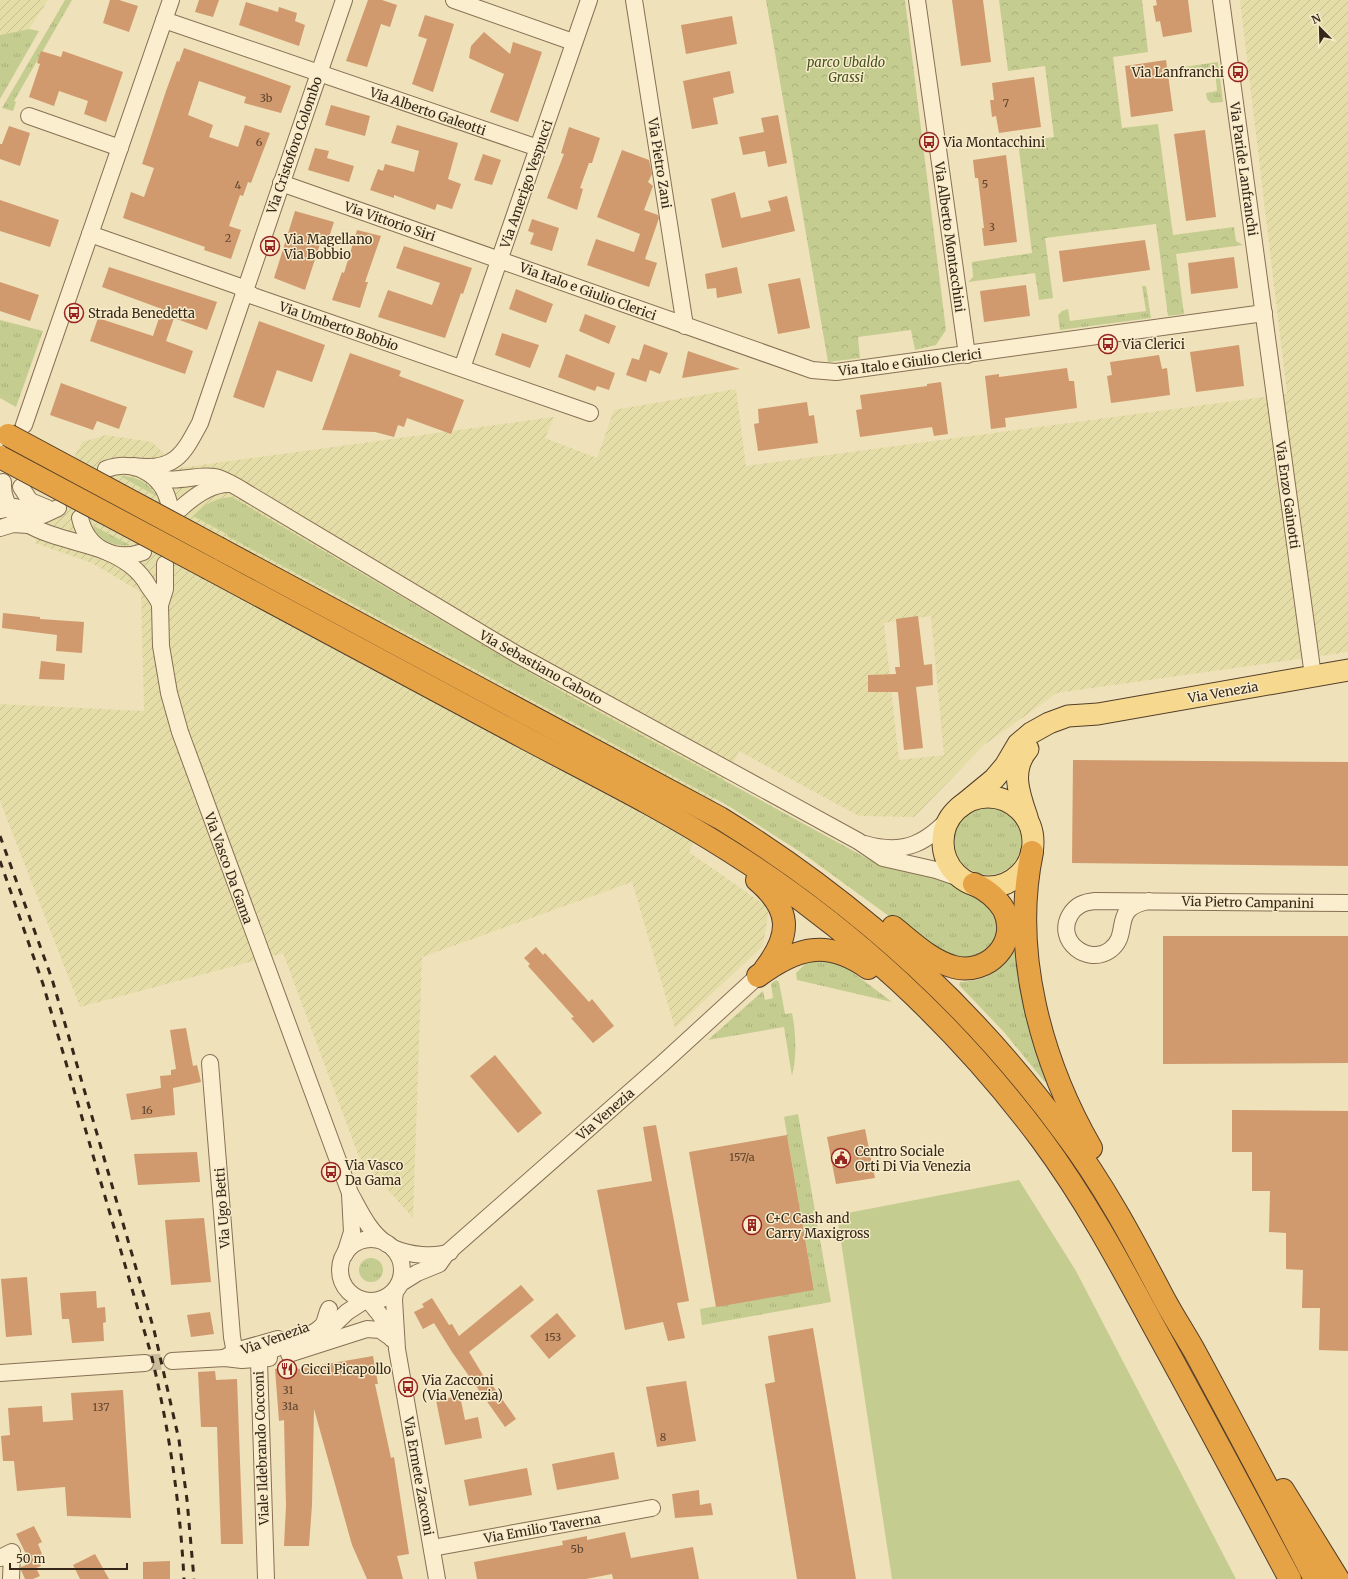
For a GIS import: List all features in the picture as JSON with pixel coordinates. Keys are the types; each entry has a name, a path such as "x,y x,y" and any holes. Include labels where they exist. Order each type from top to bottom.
{"highway":[{"path":"0,431 637,772 744,833 813,868 858,899 933,958 955,967 975,968 987,964 998,956 1005,941 1007,925 1004,911 989,893 971,883"},
{"path":"2,488 210,569 640,799 698,832 784,887 838,928 920,1001 963,1045 998,1085 1046,1146 1078,1193 1127,1277 1290,1579"},
{"path":"640,799 680,830 747,872 766,887 775,897 784,917 785,931 775,955 758,976"},
{"path":"744,833 800,871 855,912 915,965 974,1024 1023,1080 1065,1132 1102,1187 1151,1273 1194,1350 1315,1579"},
{"path":"1032,852 1027,883 1026,936 1034,996 1045,1043 1066,1101 1125,1207 1151,1273"},
{"path":"758,976 780,962 805,952 821,949 843,953 868,968 886,982 968,1060 998,1085"},
{"path":"1194,1350 1338,1579"},
{"path":"1196,1403 1276,1579"}],"main road":[{"name":"Via Venezia","path":"1098,714 1045,736 1030,747 1022,756 1018,769 1017,781 1020,798 1033,838 1032,852 1022,872 1010,881 989,886 971,883 951,867 944,846 947,824 957,809 994,779 1005,766 1018,744 1031,733 1049,723 1068,716 1098,714 1348,670"},
{"name":"Via Venezia","path":"957,809 980,798 1002,799 1021,811 1029,823"}],"street":[{"path":"24,426 171,0"},
{"name":"Via Cristoforo Colombo","path":"106,469 118,466 155,466 172,461 186,450 195,433 204,411 344,0"},
{"path":"454,0 573,42"},
{"name":"Via Amerigo Vespucci","path":"462,368 573,42 589,0"},
{"name":"Via Pietro Zani","path":"634,0 685,326"},
{"name":"Via Alberto Montacchini","path":"918,0 967,355"},
{"name":"Via Paride Lanfranchi","path":"1221,0 1264,313"},
{"name":"Via Alberto Galeotti","path":"164,20 318,74 538,148"},
{"path":"29,116 120,148"},
{"name":"Via Vittorio Siri","path":"281,183 500,259"},
{"name":"Via Umberto Bobbio","path":"90,234 238,286 253,296 590,413"},
{"name":"Via Italo e Giulio Clerici","path":"500,259 812,370 836,372 1264,313"},
{"name":"Via Enzo Gainotti","path":"1264,313 1313,676"},
{"name":"Via Sebastiano Caboto","path":"133,466 167,480 214,477 230,484 248,493 551,674 858,841 883,858 936,870 971,883"},
{"path":"151,474 163,487 174,506 219,485 230,484"},
{"path":"2,488 18,507 43,515 59,508 46,508 34,504 25,495 21,487"},
{"path":"2,488 16,518 32,526 80,545 105,551 128,555 143,552"},
{"path":"80,518 88,538 105,551 127,563 140,573 157,596 160,605"},
{"path":"0,528 13,524 32,526"},
{"path":"160,605 165,589 165,564"},
{"name":"Via Vasco Da Gama","path":"160,605 160,636 164,669 170,700 180,732 350,1193 376,1236 390,1246"},
{"name":"Via Sebastiano Caboto","path":"858,841 891,848 909,847 921,842 933,834 957,809"},
{"name":"Via Pietro Campanini","path":"1149,901 1132,906 1126,912 1122,920 1121,933 1117,942 1111,949 1103,954 1094,956 1085,954 1071,944 1067,936 1068,919 1078,905 1086,902 1149,901 1348,903"},
{"name":"Via Venezia","path":"230,1355 237,1360 260,1359 289,1354 313,1342 347,1312 367,1301 383,1299 417,1273 439,1264 450,1252 663,1063 758,976"},
{"name":"Via Ugo Betti","path":"210,1063 232,1337 230,1355"},
{"name":"Via Vasco Da Gama","path":"341,1265 352,1232 350,1193"},
{"path":"367,1301 348,1291 342,1280 341,1265 352,1246 358,1242 373,1239 407,1253 417,1255 450,1252"},
{"path":"390,1246 401,1261 402,1268 398,1287"},
{"name":"Via Venezia","path":"172,1361 230,1355 306,1328 321,1318 329,1309 337,1291 341,1265"},
{"name":"Via Ermete Zacconi","path":"398,1287 394,1300 394,1343 437,1579"},
{"name":"Via Ermete Zacconi","path":"367,1301 380,1316 394,1343"},
{"name":"Viale Ildebrando Cocconi","path":"266,1579 258,1369 260,1359 270,1350 294,1343 316,1331 323,1325 329,1309"},
{"path":"289,1354 367,1329 380,1330 394,1343"},
{"path":"0,1373 145,1363"},
{"name":"Via Emilio Taverna","path":"432,1548 652,1508"},
{"path":"0,1558 12,1552 11,1579"}],"shaded area":[{"path":"0,0 48,0 29,29 0,35"},
{"path":"1240,0 1348,0 1348,652 1057,693 984,745 914,817 859,816 739,751 689,852 769,908 763,946 675,1028 632,882 422,957 413,1218 359,1157 283,953 80,1007 0,801 0,704 144,711 141,592 92,563 35,543 49,504 82,442 106,435 152,442 179,468 554,417 545,438 597,458 614,410 736,389 746,466 1287,394","holes":["931,616 944,755 899,760 884,623"]}],"green space":[{"path":"65,0 72,0 14,101 16,102 13,111 2,108"},
{"name":"parco Ubaldo Grassi","path":"766,0 905,0 946,330 936,345 915,350 911,330 858,337 860,358 828,362"},
{"path":"999,0 1142,0 1148,52 1113,57 1122,128 1158,124 1173,235 1234,227 1236,241 1243,245 1176,254 1184,314 1168,316 1156,224 1045,238 1053,298 1039,300 1035,273 968,282 973,277 972,262 1032,253 1018,142 1054,137 1045,66 1008,71"},
{"path":"29,29 39,31 0,99 0,35"},
{"path":"1218,62 1223,102 1211,103 1207,99 1206,93 1217,91 1215,70 1178,74 1177,68"},
{"path":"1142,286 1146,286 1151,318 1060,330 1058,315 1062,311 1068,309 1070,321 1146,311"},
{"path":"0,320 43,331 16,407 0,398"},
{"path":"120,476 131,477 141,481 150,487 156,496"},
{"path":"232,497 568,695 870,860 952,882 986,900 1000,923 993,950 960,962 893,919 805,855 727,805 227,536 227,534 193,516 201,508 211,502"},
{"path":"92,525 130,545 112,544 98,535"},
{"path":"981,807 995,807 1007,812 1017,822 1022,834 1022,848 1017,860 1007,870 995,875 981,875 969,870 959,860 954,848 954,834 959,822 969,812"},
{"path":"1017,940 1047,1082 1044,1081 1004,1032 959,985 960,982 979,979 996,971 1009,958 1014,950"},
{"path":"835,959 892,1002 797,980 796,973 809,960"},
{"path":"776,980 779,982 785,1014 792,1013 795,1036 795,1053 792,1076 784,1027 708,1040 763,991 765,1000 773,998 771,984"},
{"path":"798,1114 831,1302 702,1325 700,1309 814,1289 784,1117"},
{"path":"1019,1180 1076,1271 1236,1579 892,1579 837,1215"},
{"path":"371,1258 379,1262 383,1270 379,1278 371,1282 363,1278 359,1270 363,1262"}],"building":[{"path":"110,0 119,0 138,6 129,32 103,23"},
{"path":"199,0 219,0 213,17 195,12"},
{"path":"368,0 382,0 397,5 390,27 381,24 367,67 346,61"},
{"path":"952,0 983,0 991,62 961,66"},
{"path":"1156,0 1188,0 1192,32 1163,37 1160,21 1156,22 1153,6 1157,5"},
{"path":"246,2 278,12 279,7 297,13 295,21 305,25 299,46 239,25"},
{"path":"425,15 454,24 433,92 412,84 427,39 418,36"},
{"path":"732,16 737,44 686,54 681,25"},
{"path":"484,32 510,54 513,42 542,52 518,122 490,112 504,74 469,58 471,46"},
{"path":"184,48 291,86 281,113 244,103 246,97 199,81 188,115 213,125 209,137 238,147 245,125 270,133 251,183 248,182 243,196 240,195 229,226 241,230 231,259 204,250 205,247 123,218 131,192 144,197 154,168 142,164 166,91 177,61 179,62"},
{"path":"41,51 61,57 63,51 123,72 106,122 84,114 88,101 59,91 54,106 29,97 40,64 37,63"},
{"path":"1166,60 1173,111 1131,117 1125,66"},
{"path":"730,71 734,93 713,98 718,124 692,129 683,81"},
{"path":"1034,77 1041,127 999,133 996,116 992,117 990,100 994,100 992,83"},
{"path":"331,105 370,116 365,136 325,125"},
{"path":"778,115 787,163 768,167 765,151 743,155 739,137 764,132 761,118"},
{"path":"397,125 458,143 448,179 461,184 452,209 437,204 435,210 394,195 394,198 370,190 378,169 383,171 385,164 414,172 419,151 391,143"},
{"path":"9,126 30,133 20,166 0,159 0,144 2,144"},
{"path":"569,127 600,138 592,163 589,163 580,188 583,189 577,210 547,198 564,154 561,153"},
{"path":"1205,130 1216,217 1186,221 1174,134"},
{"path":"315,148 329,151 327,158 354,166 349,182 308,170"},
{"path":"622,150 649,160 652,174 648,182 653,186 644,210 658,215 659,218 645,259 657,263 649,287 587,265 596,239 634,252 640,234 597,217"},
{"path":"483,154 501,160 492,185 474,180"},
{"path":"1006,155 1017,242 984,246 982,228 984,228 978,178 975,178 973,160"},
{"path":"735,192 741,218 771,211 768,201 787,196 795,231 722,248 711,199"},
{"path":"0,200 59,220 50,247 0,231"},
{"path":"295,211 334,222 326,246 320,244 305,290 274,278"},
{"path":"532,219 559,228 552,251 530,244 534,233 528,231"},
{"path":"357,230 381,236 365,282 368,282 360,308 332,300 342,272 344,273"},
{"path":"1145,240 1150,270 1063,282 1059,251"},
{"path":"404,246 472,268 463,294 461,293 445,338 378,317 388,290 432,305 440,283 396,268"},
{"path":"1234,257 1238,288 1191,294 1188,263"},
{"path":"109,267 217,302 207,330 174,318 166,341 193,351 185,374 90,341 98,318 153,336 162,309 102,287"},
{"path":"737,267 742,293 717,298 716,288 707,289 705,274"},
{"path":"800,278 810,328 778,334 768,284"},
{"path":"0,282 39,295 30,321 0,311"},
{"path":"1026,285 1030,316 984,322 980,291"},
{"path":"516,289 553,304 546,323 509,309"},
{"path":"585,314 616,326 609,344 579,331"},
{"path":"259,321 325,345 312,382 277,370 264,408 233,397"},
{"path":"502,333 539,345 530,368 495,355"},
{"path":"644,344 668,353 660,374 650,370 646,382 626,375 632,358 639,360"},
{"path":"1239,345 1244,386 1196,392 1190,352"},
{"path":"688,351 740,369 682,378"},
{"path":"350,353 401,371 399,376 464,400 451,434 407,418 404,427 398,425 394,437 375,432 322,430"},
{"path":"566,354 615,373 609,390 597,386 595,391 558,377"},
{"path":"1159,355 1162,369 1167,368 1170,395 1111,403 1107,376 1112,375 1110,362"},
{"path":"1067,368 1069,381 1074,381 1077,408 1005,418 1006,427 991,429 985,376 999,374 999,377"},
{"path":"941,382 948,434 934,436 932,427 860,437 856,410 862,409 860,395 927,386 927,384"},
{"path":"61,383 127,407 119,429 97,421 93,430 50,415"},
{"path":"807,402 809,416 814,415 818,443 758,451 754,424 759,423 758,409"},
{"path":"3,613 40,617 40,619 84,622 82,653 56,651 57,635 2,628"},
{"path":"918,616 924,665 932,664 933,685 916,687 923,748 904,750 898,692 868,692 868,675 896,674 895,667 900,667 896,619"},
{"path":"41,661 65,664 64,680 39,679"},
{"path":"1073,760 1348,762 1348,866 1072,863"},
{"path":"1163,936 1348,936 1348,1063 1163,1064"},
{"path":"536,947 543,955 545,953 589,1002 592,999 614,1026 593,1043 571,1018 574,1017 528,966 530,964 524,958"},
{"path":"186,1028 193,1066 197,1065 201,1082 173,1088 175,1115 131,1120 126,1094 161,1088 160,1076 171,1075 171,1070 176,1069 170,1030"},
{"path":"495,1055 542,1113 518,1133 470,1076"},
{"path":"1232,1110 1348,1111 1348,1351 1319,1350 1320,1308 1302,1308 1303,1270 1286,1269 1286,1233 1269,1232 1270,1191 1252,1191 1252,1152 1232,1152"},
{"path":"656,1125 689,1301 677,1303 685,1338 668,1341 663,1322 625,1330 597,1190 652,1181 643,1127"},
{"path":"865,1129 875,1178 836,1184 827,1137"},
{"name":"C+C Cash and Carry Maxigross","path":"787,1135 814,1290 716,1307 689,1152"},
{"path":"197,1152 200,1182 138,1185 134,1154"},
{"path":"204,1218 211,1282 171,1285 165,1220"},
{"path":"27,1277 32,1335 6,1337 1,1279"},
{"path":"521,1285 534,1300 469,1352 486,1380 488,1379 516,1419 505,1427 452,1352 434,1323 423,1329 414,1312 424,1307 422,1304 432,1298 449,1325 452,1324 459,1336"},
{"path":"96,1291 97,1308 105,1307 106,1322 103,1323 104,1341 72,1343 69,1319 62,1319 60,1293"},
{"path":"210,1312 214,1334 191,1337 187,1315"},
{"path":"557,1313 576,1336 549,1359 530,1336"},
{"path":"813,1328 856,1579 797,1579 765,1384 775,1382 768,1336"},
{"path":"373,1356 378,1384 375,1384 391,1458 394,1457 409,1554 397,1556 403,1579 367,1579 352,1545 314,1409 312,1505 309,1546 284,1546 286,1506 284,1420 279,1421 275,1369 297,1367 298,1369"},
{"path":"215,1371 216,1380 237,1379 243,1544 221,1544 217,1427 201,1427 198,1372"},
{"path":"686,1381 696,1441 657,1447 646,1387"},
{"path":"123,1390 131,1518 67,1516 65,1487 17,1491 14,1461 3,1461 1,1436 10,1435 8,1408 42,1406 43,1422 73,1420 71,1393"},
{"path":"460,1396 465,1420 478,1417 482,1438 445,1445 436,1400"},
{"path":"614,1452 619,1479 557,1490 552,1464"},
{"path":"527,1468 532,1495 469,1506 464,1480"},
{"path":"699,1490 700,1505 711,1503 713,1515 675,1518 672,1494"},
{"path":"34,1526 42,1542 38,1544 42,1554 36,1557 41,1566 36,1568 40,1576 33,1579 25,1579 21,1567 26,1565 21,1556 26,1554 16,1534"},
{"path":"625,1532 631,1558 693,1547 699,1579 613,1579 612,1574 586,1579 477,1579 474,1562 563,1545 562,1541 587,1536 587,1540"},
{"path":"95,1554 109,1579 80,1579 73,1565"},
{"path":"170,1561 170,1579 143,1579 143,1562"}],"tunnel":[{"path":"145,1363 172,1361"}],"railway":[{"path":"0,836 52,979 154,1330 179,1440 187,1500 194,1579"},
{"path":"0,861 43,984 151,1354 173,1466 180,1522 184,1579"}],"place":[{"name":"Via Lanfranchi","path":"1238,72"},
{"name":"Via Montacchini","path":"929,142"},
{"name":"Via Magellano Via Bobbio","path":"270,246"},
{"name":"Strada Benedetta","path":"74,313"},
{"name":"Via Clerici","path":"1108,344"},
{"name":"Centro Sociale Orti Di Via Venezia","path":"841,1158"},
{"name":"Via Vasco Da Gama","path":"331,1172"},
{"name":"C+C Cash and Carry Maxigross","path":"752,1225"},
{"name":"Cicci Picapollo","path":"287,1369"},
{"name":"Via Zacconi (Via Venezia)","path":"408,1387"}]}
